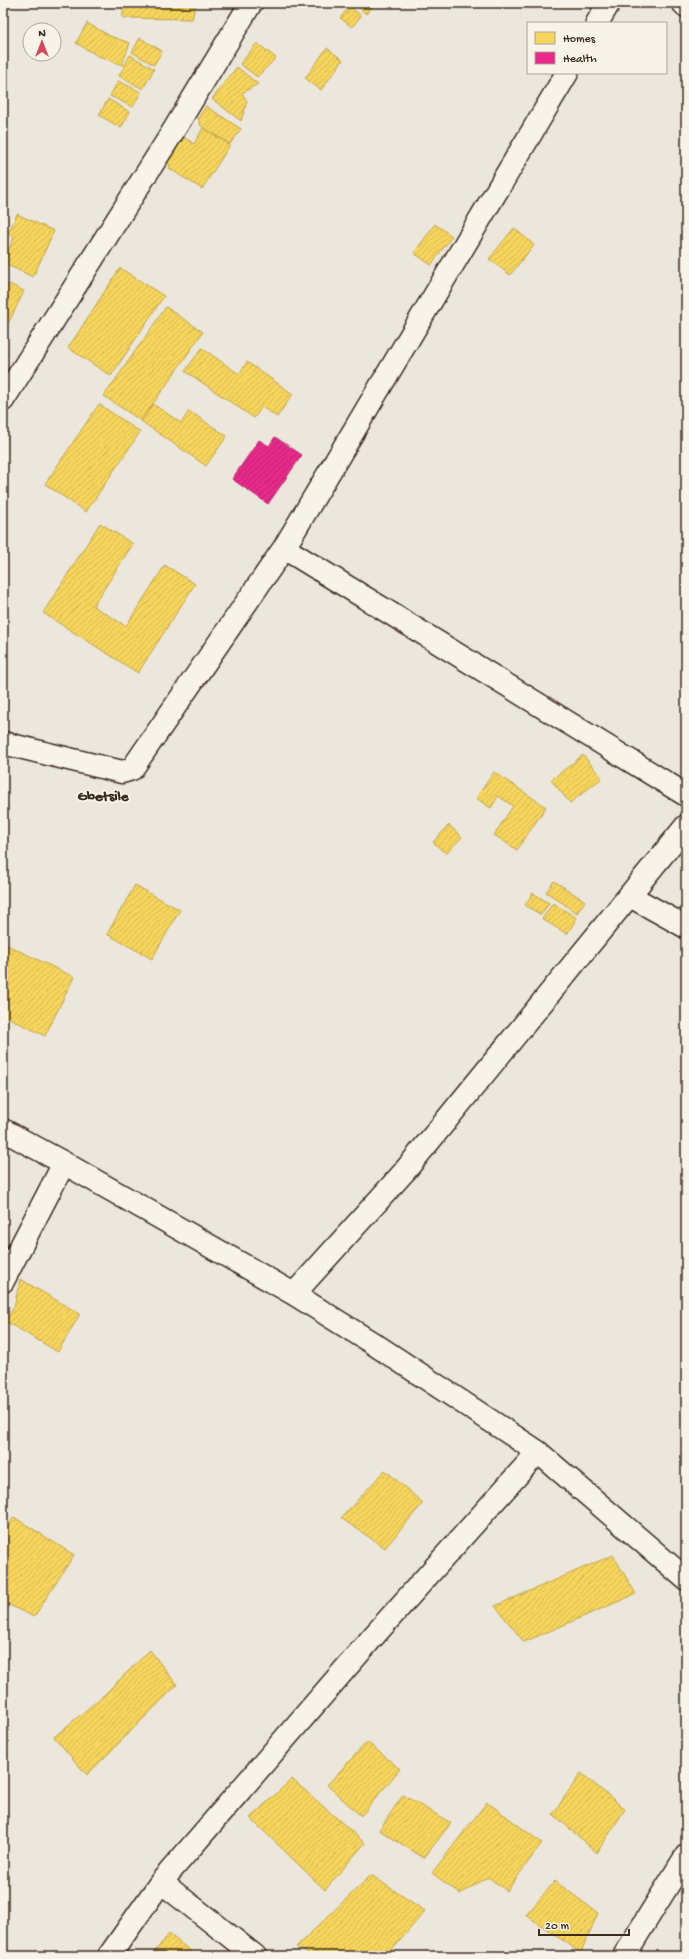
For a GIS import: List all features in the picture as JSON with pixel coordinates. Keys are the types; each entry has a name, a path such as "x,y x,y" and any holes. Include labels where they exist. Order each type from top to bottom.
{"street":[{"path":"3,400 169,138 250,3"},
{"path":"598,22 609,3"},
{"path":"683,3 686,6"},
{"path":"3,743 122,772 132,769 284,548 566,74"},
{"path":"284,548 686,795"},
{"path":"294,1294 404,1172 686,826"},
{"path":"630,896 686,926"},
{"path":"3,1130 64,1163 294,1294 374,1344 538,1452 686,1580"},
{"path":"3,1281 64,1163"},
{"path":"109,1956 161,1882 371,1639 538,1452"},
{"path":"624,1956 684,1864"},
{"path":"161,1882 255,1956"}],"building: Homes":[{"path":"123,3 196,3 192,19 123,18"},
{"path":"354,3 376,3 366,14"},
{"path":"350,6 361,16 352,27 340,18"},
{"path":"87,23 110,36 130,43 122,65 98,56 76,43"},
{"path":"140,38 162,51 154,65 132,52"},
{"path":"257,43 276,58 257,77 240,64"},
{"path":"327,48 343,60 321,90 305,78"},
{"path":"130,55 154,69 143,89 119,76"},
{"path":"237,67 258,84 242,93 247,101 241,121 212,99"},
{"path":"118,81 141,92 133,107 110,96"},
{"path":"108,99 130,112 121,128 99,115"},
{"path":"206,106 241,129 230,144 201,126 198,118"},
{"path":"203,128 230,145 202,189 170,169 168,161 184,137 194,144"},
{"path":"17,214 54,231 33,277 3,263 14,237 8,234"},
{"path":"435,224 452,236 431,265 414,253"},
{"path":"514,228 534,245 510,275 489,259"},
{"path":"120,268 164,296 111,376 68,348"},
{"path":"9,284 24,291 9,322 3,319 3,296"},
{"path":"166,307 203,332 141,421 104,396"},
{"path":"202,348 239,374 247,362 293,394 277,417 262,407 254,418 185,371"},
{"path":"99,404 140,432 86,512 45,484"},
{"path":"153,404 181,423 189,411 227,436 206,466 141,421"},
{"path":"100,523 133,544 93,606 126,626 165,565 195,584 138,673 43,613"},
{"path":"583,755 602,778 570,803 551,780"},
{"path":"494,772 546,807 517,850 494,835 513,806 498,796 491,808 476,798"},
{"path":"449,825 462,837 446,854 433,842"},
{"path":"554,881 585,901 577,913 546,892"},
{"path":"135,885 180,910 152,959 107,934"},
{"path":"533,893 549,903 541,915 525,905"},
{"path":"553,903 577,918 567,934 542,919"},
{"path":"3,943 74,977 45,1036 3,1015"},
{"path":"20,1279 80,1314 58,1352 5,1321 14,1307"},
{"path":"385,1470 423,1503 385,1548 341,1518"},
{"path":"14,1517 74,1555 34,1617 3,1602 3,1534"},
{"path":"613,1555 636,1594 524,1642 495,1606"},
{"path":"150,1650 177,1685 87,1775 54,1737 104,1695"},
{"path":"367,1742 400,1769 361,1816 327,1785"},
{"path":"581,1773 625,1809 597,1853 553,1814"},
{"path":"292,1779 365,1843 325,1890 250,1818"},
{"path":"403,1795 451,1823 424,1858 379,1830"},
{"path":"487,1802 542,1843 507,1891 488,1877 460,1894 432,1873"},
{"path":"371,1875 425,1911 387,1956 312,1956 296,1947"},
{"path":"555,1881 598,1913 581,1953 526,1915"},
{"path":"169,1934 197,1956 151,1956"}],"building: Health":[{"path":"275,437 302,455 268,504 232,479 259,440 269,446"}],"district":[{"name":"Gbetsile","path":"103,795"}]}
